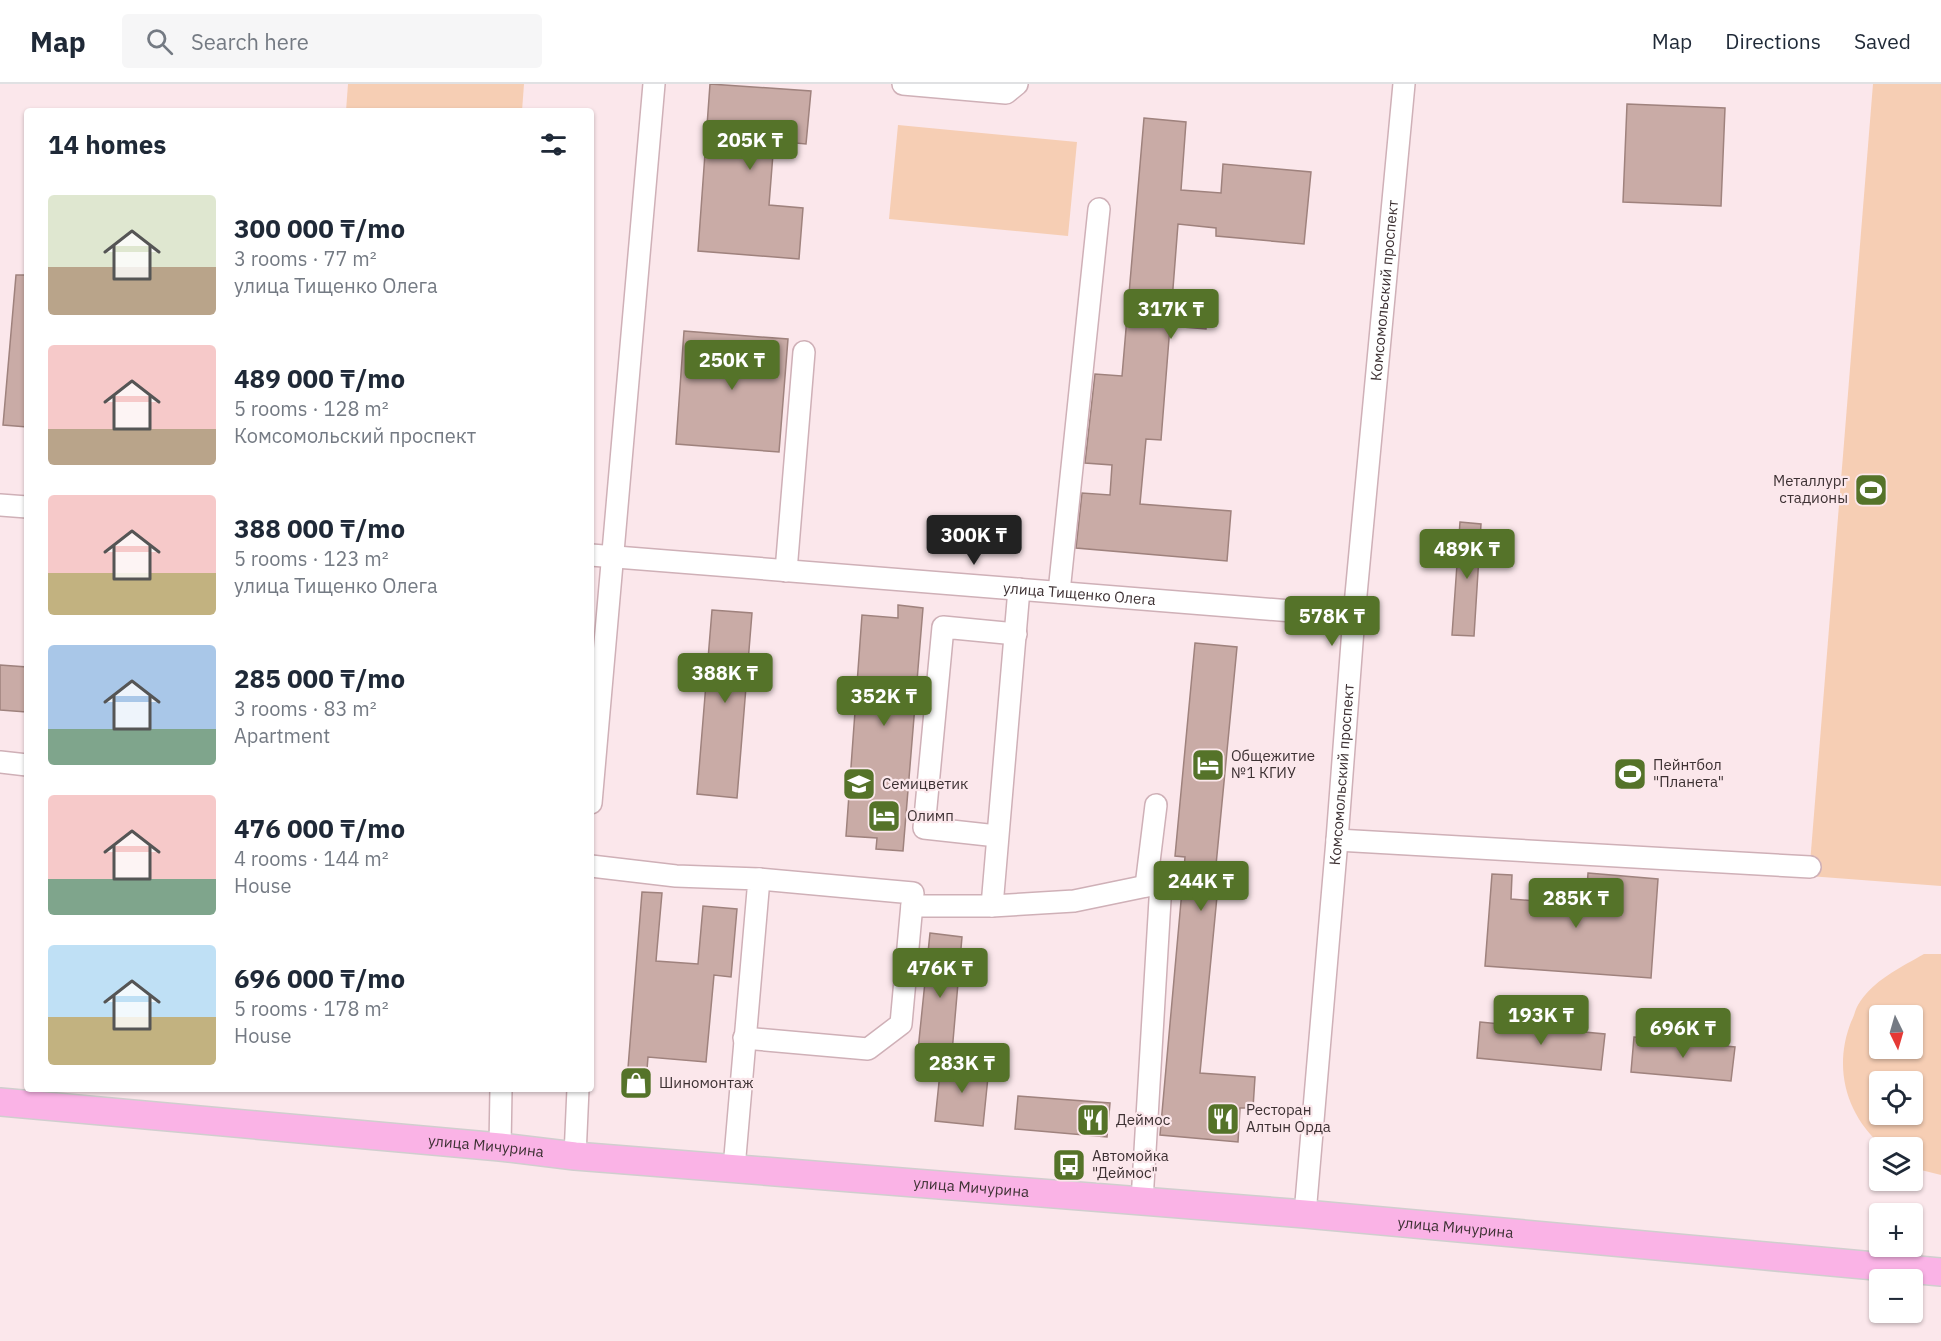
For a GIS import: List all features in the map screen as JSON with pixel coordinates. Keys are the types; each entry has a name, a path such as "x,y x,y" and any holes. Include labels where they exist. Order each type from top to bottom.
{"main road":[{"name":"улица Мичурина","path":"0,1102 500,1147 575,1156 1305,1214 1941,1272"}],"street":[{"path":"594,729 601,555 654,84"},
{"path":"903,84 1006,93 1017,84"},
{"name":"Комсомольский проспект","path":"1305,1214 1354,616 1404,84"},
{"path":"1059,592 1099,209"},
{"path":"786,571 804,352"},
{"path":"0,505 24,507"},
{"name":"улица Тищенко Олега","path":"601,555 1354,616"},
{"path":"992,906 1019,589"},
{"path":"997,836 924,828 943,627 1016,634"},
{"path":"0,762 24,765"},
{"path":"1146,886 1156,805"},
{"path":"1337,840 1810,867"},
{"path":"594,866 676,876 759,879 913,893 901,1024 867,1049 744,1038"},
{"path":"734,1168 759,879"},
{"path":"912,906 992,906 1074,901 1161,883 1142,1201"},
{"path":"500,1147 501,1092"},
{"path":"575,1156 578,1092"}],"shaded area":[{"path":"348,84 524,84 522,108 346,108"},
{"name":"Металлург стадионы","path":"1873,84 1941,84 1941,886 1809,876"},
{"path":"898,125 1077,142 1068,236 889,219"},
{"path":"1924,954 1941,954 1941,1175 1923,1170 1923,1137 1873,1137 1860,1120 1846,1090 1843,1056 1851,1022 1858,1005 1871,988"}],"building":[{"path":"710,84 811,91 806,144 774,141 769,205 803,208 799,259 698,251"},
{"path":"1627,104 1725,108 1721,206 1623,202"},
{"path":"1144,118 1186,122 1181,190 1221,193 1223,164 1311,172 1304,244 1216,236 1216,228 1178,224 1172,301 1208,304 1206,329 1170,326 1161,440 1146,439 1140,504 1231,511 1227,561 1076,548 1082,493 1110,495 1112,465 1085,463 1095,374 1122,376"},
{"path":"16,275 24,275 24,427 3,425"},
{"path":"684,331 788,339 779,452 676,444"},
{"path":"1460,522 1481,524 1474,636 1452,635"},
{"path":"898,605 923,608 903,851 876,849 877,838 846,836 862,615 898,618"},
{"path":"712,610 752,613 737,798 697,794"},
{"path":"1195,643 1237,647 1214,886 1218,886 1200,1073 1255,1077 1253,1108 1240,1108 1238,1142 1160,1135 1185,857 1175,856"},
{"path":"0,665 24,667 24,712 0,710"},
{"path":"1588,873 1658,879 1651,978 1485,966 1492,874 1512,875 1511,899 1586,905"},
{"path":"642,892 662,893 656,961 698,964 703,906 737,909 731,977 714,975 706,1062 648,1057 645,1094 626,1093"},
{"path":"930,933 962,937 951,1064 917,1060"},
{"path":"1480,1022 1605,1034 1601,1070 1477,1058"},
{"path":"1634,1037 1735,1047 1731,1081 1631,1072"},
{"path":"941,1063 989,1067 983,1126 935,1121"},
{"path":"1018,1096 1110,1103 1107,1137 1015,1129"}],"place":[{"name":"Металлург стадионы","path":"1871,490"},
{"name":"Общежитие №1 КГИУ","path":"1208,765"},
{"name":"Пейнтбол \"Планета\"","path":"1630,774"},
{"name":"Семицветик","path":"859,784"},
{"name":"Олимп","path":"884,816"},
{"name":"Шиномонтаж","path":"636,1083"},
{"name":"Ресторан Алтын Орда","path":"1223,1119"},
{"name":"Деймос","path":"1093,1120"},
{"name":"Автомойка \"Деймос\"","path":"1069,1165"}]}
